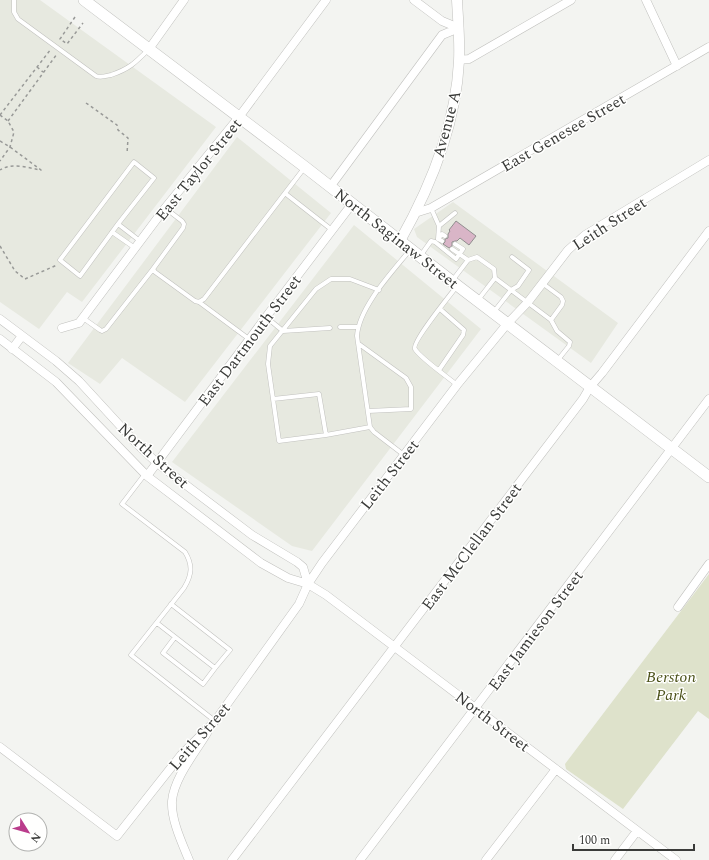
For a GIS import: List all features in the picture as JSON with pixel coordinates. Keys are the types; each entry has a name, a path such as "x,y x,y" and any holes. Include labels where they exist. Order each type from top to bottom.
{"main road":[{"name":"North Saginaw Street","path":"84,0 330,186 477,301 709,477"}],"street":[{"path":"149,49 184,0"},
{"name":"East Taylor Street","path":"62,328 79,323 165,208 239,117 326,0"},
{"path":"414,0 442,21 459,28"},
{"name":"Avenue A","path":"400,241 415,213 443,145 452,112 457,88 459,60 457,0"},
{"path":"459,60 470,59 572,0"},
{"path":"646,0 677,66"},
{"path":"330,186 442,35 459,28"},
{"name":"East Genesee Street","path":"415,213 431,208 709,47"},
{"name":"Leith Street","path":"0,747 117,836 181,755 215,721 299,604 308,584 322,563 457,385 507,324 528,302 568,250 585,235 709,160"},
{"name":"East Dartmouth Street","path":"146,475 157,463 352,204"},
{"name":"East McClellan Street","path":"232,860 709,231"},
{"name":"North Street","path":"0,320 56,361 79,381 136,443 157,463 252,535 303,567 308,584"},
{"path":"12,349 22,336"},
{"name":"North Street","path":"0,340 56,382 146,475 261,563 288,578 308,584 326,595 676,860"},
{"name":"East Jamieson Street","path":"360,860 709,400"},
{"path":"678,607 709,564"},
{"path":"189,860 176,823 172,802 176,783 215,721"},
{"path":"486,860 556,768"},
{"path":"615,860 637,831"}],"lane":[{"path":"14,0 14,12 18,19 97,77 104,77 130,67 149,49"},
{"path":"134,162 154,178 118,224 80,276 60,260 134,162"},
{"path":"199,302 204,299 286,194 286,191 305,167"},
{"path":"286,194 332,230"},
{"path":"83,318 102,331 106,329 153,269 183,228 184,224 165,208"},
{"path":"431,208 439,226 438,241"},
{"path":"439,226 455,213"},
{"path":"118,224 140,241"},
{"path":"112,232 135,248"},
{"path":"438,241 442,234 445,236"},
{"path":"420,257 431,241 438,241 456,259 464,249 455,244"},
{"path":"404,455 374,432 370,427 358,327 365,309 384,281 410,249"},
{"path":"452,249 468,260"},
{"path":"457,385 421,356 414,346 440,309 468,260 477,257 494,269 495,278 477,301"},
{"path":"493,313 511,290 518,286 528,270 512,257"},
{"path":"153,269 155,272 249,339"},
{"path":"495,278 551,320 557,331 570,342 569,346 557,361"},
{"path":"370,427 326,435 279,441 268,358 270,346 316,290 331,279 350,279 379,290"},
{"path":"542,283 563,300 562,305 551,320"},
{"path":"439,370 463,335 464,330 440,309"},
{"path":"266,317 283,331 330,328"},
{"path":"340,327 358,327"},
{"path":"359,344 406,378 411,387 411,409 368,411"},
{"path":"273,399 319,394 326,435"},
{"path":"146,475 122,504 185,552 190,560 191,570 189,579 184,588 131,655 215,721"},
{"path":"171,604 230,650 203,684 163,653 175,637"},
{"path":"156,623 215,668"}],"path":[{"path":"75,18 60,39 67,44 83,23"},
{"path":"0,161 10,147 14,132 8,121 0,115 51,49"},
{"path":"8,121 57,54"},
{"path":"37,68 44,72"},
{"path":"86,103 117,125 118,130 128,138 127,154"},
{"path":"0,141 41,170 20,166 0,170"},
{"path":"0,246 15,271 25,279 57,265"}],"shaded area":[{"path":"0,0 40,0 216,127 82,302 67,292 39,329 0,302"},
{"path":"237,137 331,213 185,402 122,358 100,384 68,363"},
{"path":"453,202 618,323 591,363 417,237 414,229"},
{"path":"354,225 481,329 312,551 292,546 172,462"}],"green space":[{"name":"Berston Park","path":"709,574 709,719 698,711 623,809 566,769 565,764"}],"building":[{"path":"456,221 476,236 469,245 460,238 457,241 452,242 452,246 449,248 443,244 445,239 448,238 449,230"}]}
